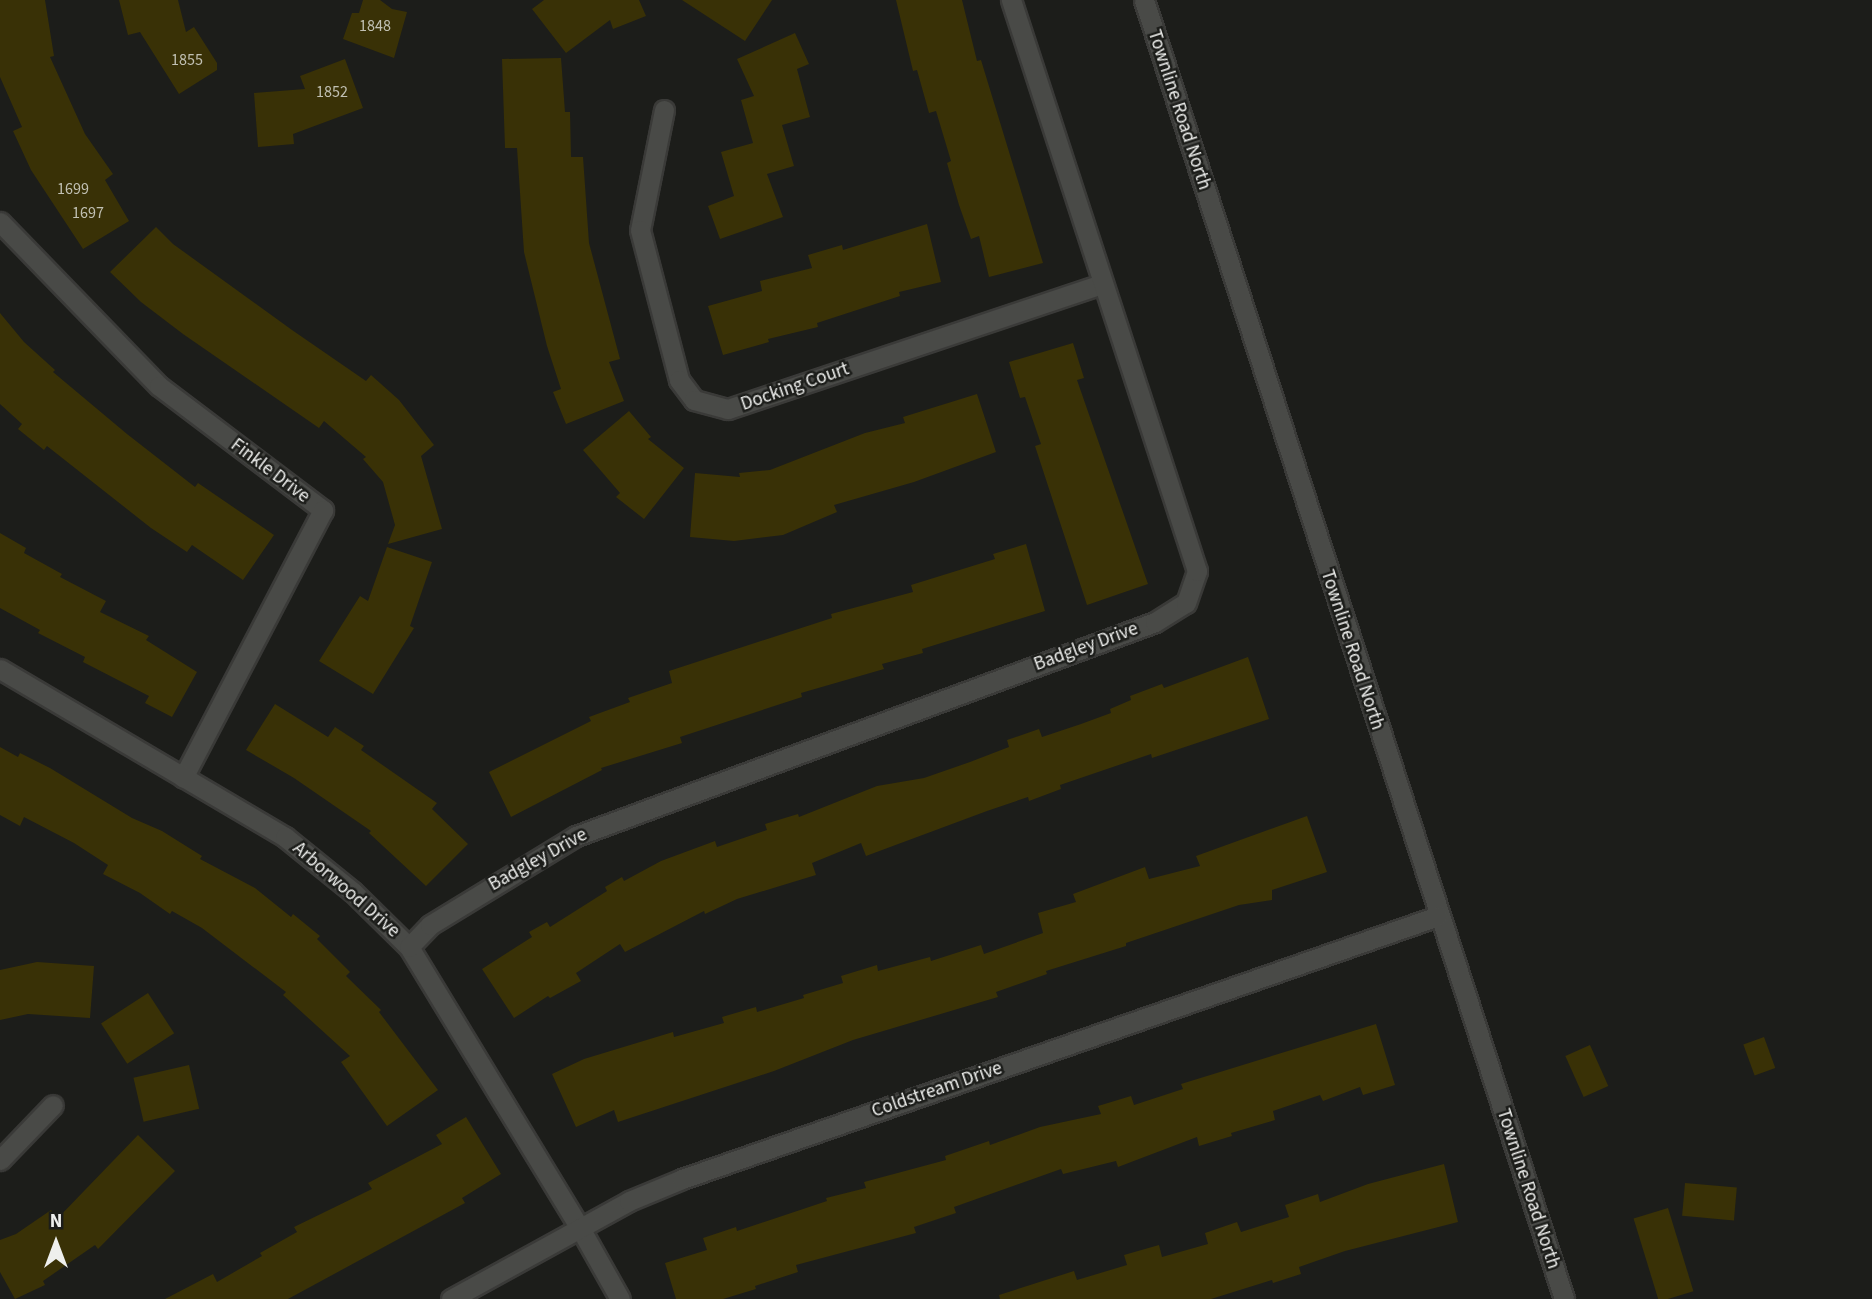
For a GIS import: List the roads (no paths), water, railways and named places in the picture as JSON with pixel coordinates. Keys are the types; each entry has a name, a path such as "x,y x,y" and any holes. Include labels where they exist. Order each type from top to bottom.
{"street":[{"name":"Badgley Drive","path":"409,947 430,925 576,836 1155,622 1186,603 1197,571 1011,0"},
{"name":"Townline Road North","path":"1144,0 1564,1299"},
{"name":"Docking Court","path":"664,110 640,230 679,380 694,400 728,410 1102,284"},
{"name":"Finkle Drive","path":"0,222 159,386 323,510 183,778"},
{"name":"Arborwood Drive","path":"0,669 285,837 353,892 409,947 580,1228 620,1299"},
{"name":"Coldstream Drive","path":"451,1299 629,1201 682,1179 1438,916"},
{"path":"0,1160 53,1105"}]}
